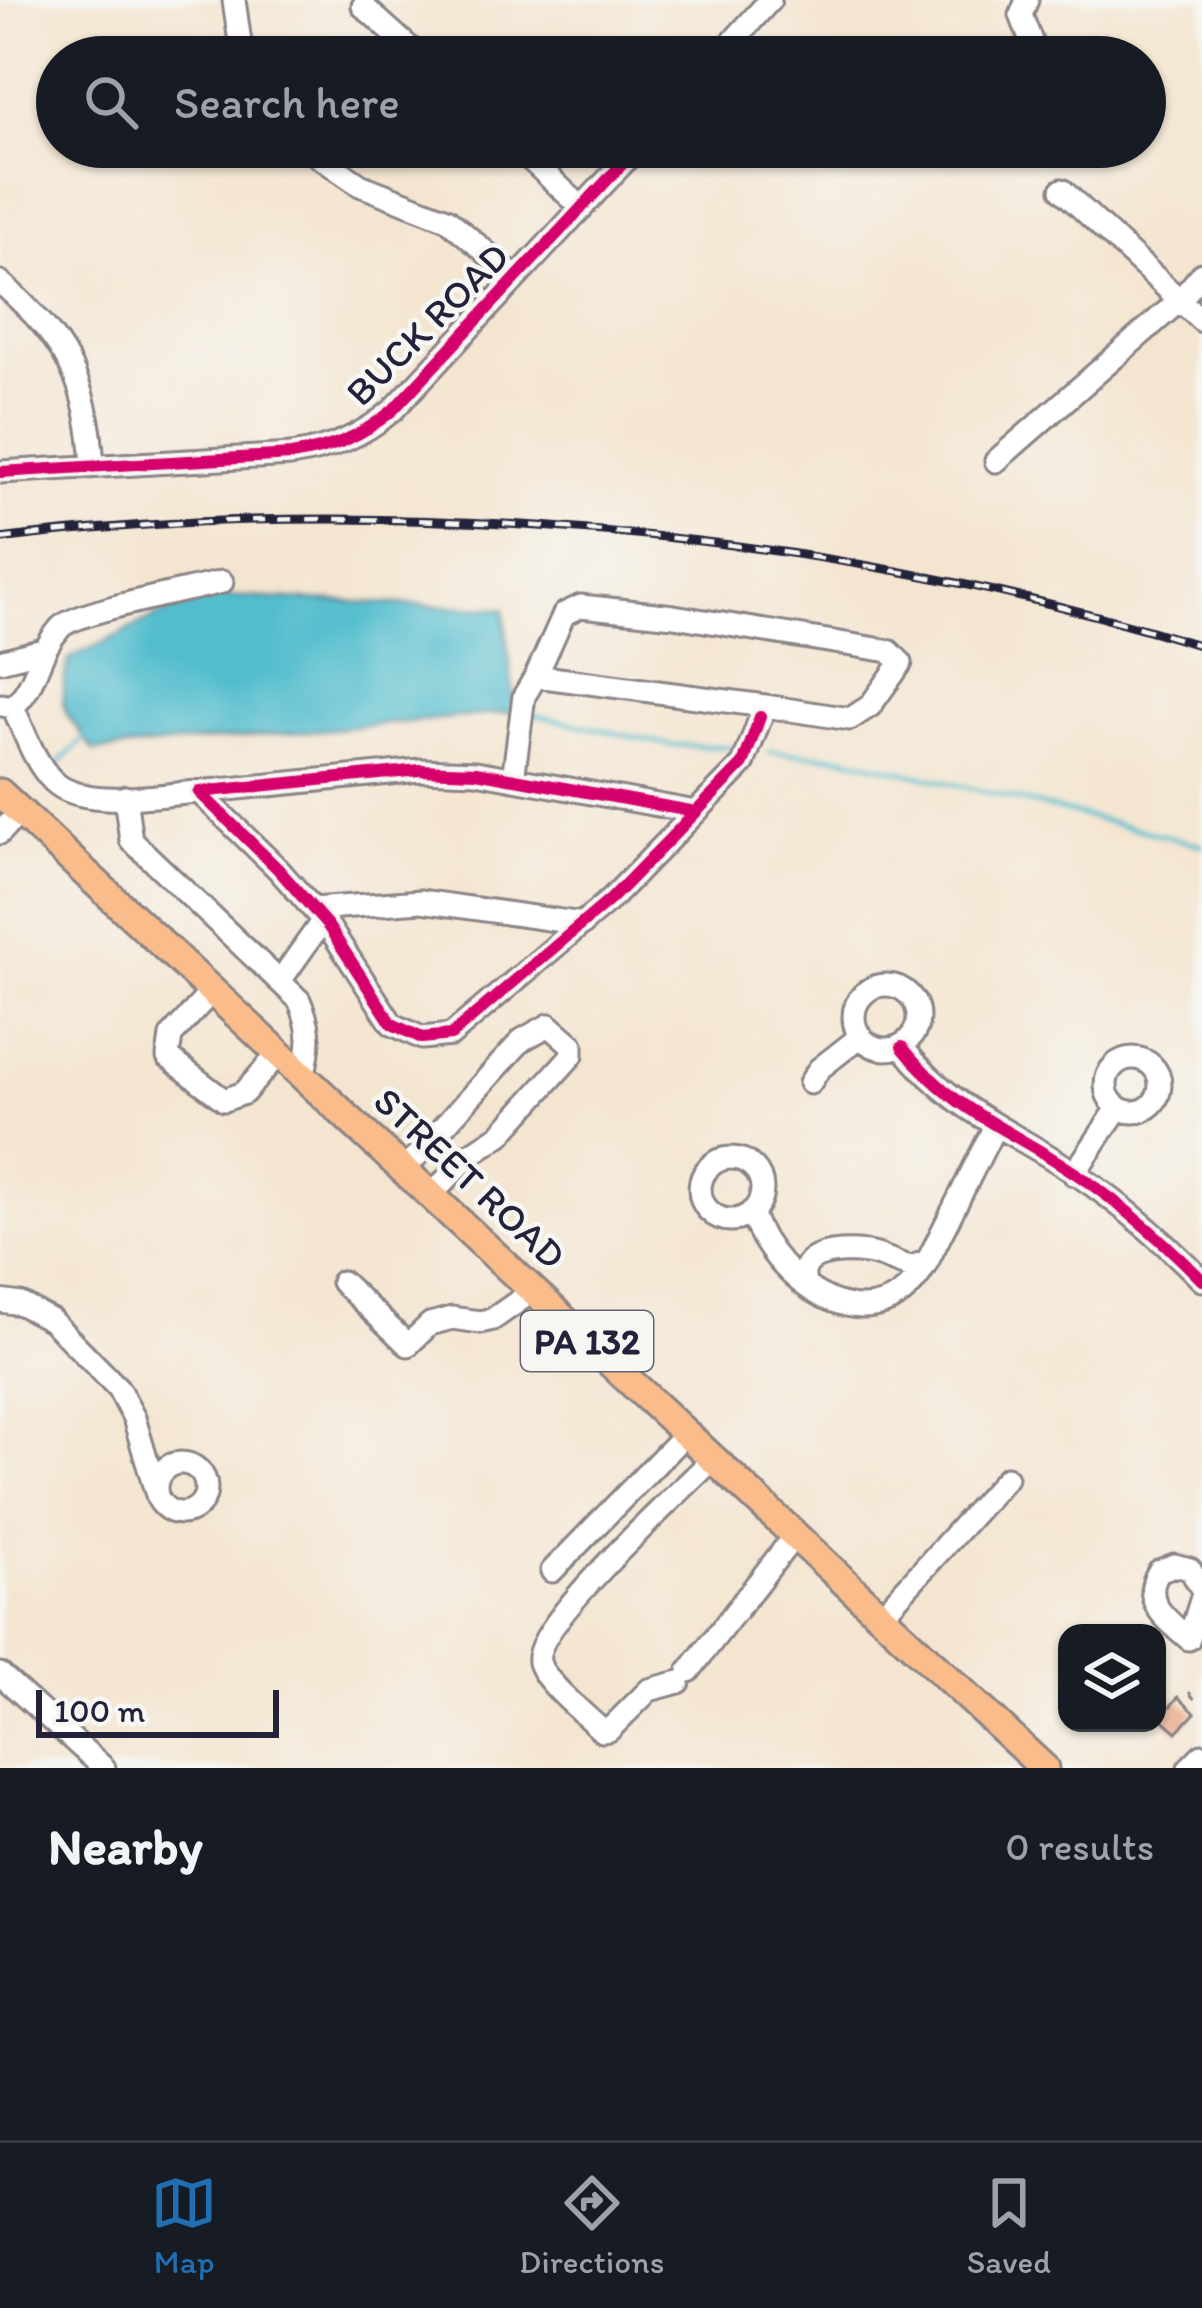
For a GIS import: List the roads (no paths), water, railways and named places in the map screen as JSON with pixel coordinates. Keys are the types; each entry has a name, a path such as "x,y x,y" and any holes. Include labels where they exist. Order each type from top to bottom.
{"main road":[{"name":"STREET ROAD","path":"10,803 1044,1767"}],"street":[{"path":"233,0 239,36"},
{"path":"737,36 770,0"},
{"path":"1027,0 1022,15 1030,36"},
{"path":"363,6 397,36"},
{"path":"335,168 360,185 447,219 516,278"},
{"path":"539,168 582,208"},
{"name":"BUCK ROAD","path":"0,472 291,455 356,436 393,410 619,168"},
{"path":"1062,190 1202,321"},
{"path":"997,461 1180,300 1202,274"},
{"path":"0,282 51,330 77,374 91,423 93,465"},
{"path":"222,582 68,620 43,650 33,684 6,706 50,778 62,789 84,796 125,797 420,770 476,772 696,812"},
{"path":"513,778 524,696 564,614 581,606 889,651 901,663 870,706 850,719 762,711 536,676"},
{"path":"0,661 43,650"},
{"path":"199,792 318,915 392,1024 422,1038 452,1035 583,924 743,764 762,711"},
{"path":"125,797 131,840 299,1000 312,1044 304,1076"},
{"path":"0,833 10,803"},
{"path":"318,915 421,901 583,924"},
{"path":"280,981 318,915"},
{"path":"892,986 908,994 916,1018 910,1040 902,1047 880,1049 861,1036 856,1024 858,1000 869,988 892,986"},
{"path":"212,991 171,1036 168,1057 224,1100 244,1093 279,1054"},
{"path":"404,1170 522,1040 549,1025 572,1045 572,1055 500,1135 471,1154 431,1196"},
{"path":"810,1083 819,1069 861,1036"},
{"path":"902,1047 947,1096 1127,1212 1202,1280"},
{"path":"1074,1174 1118,1108"},
{"path":"751,1212 767,1248 835,1304 851,1308 878,1305 907,1290 928,1260 994,1126"},
{"path":"805,1277 810,1260 839,1252 869,1253 913,1267 928,1260"},
{"path":"342,1282 408,1345 430,1324 452,1318 493,1319 533,1291"},
{"path":"0,1301 21,1304 51,1320 118,1388 134,1418 156,1492"},
{"path":"552,1571 686,1433"},
{"path":"713,1459 567,1606 539,1649 540,1667 602,1731 609,1730 650,1690 684,1677 795,1535"},
{"path":"881,1616 1006,1478"},
{"path":"1174,1565 1190,1569 1202,1593 1195,1646 1154,1605 1151,1589 1160,1571 1174,1565"},
{"path":"0,1674 104,1768"},
{"path":"1189,1768 1202,1755"}],"water":[{"path":"200,595 504,609 515,712 94,751 65,710 69,659"}],"waterway":[{"path":"530,714 670,745 736,747"},
{"path":"57,765 85,738"},
{"path":"770,752 843,757 1202,845"}],"railway":[{"path":"0,539 148,525 299,519 452,521 607,531 912,574 1059,606 1202,646"}]}
